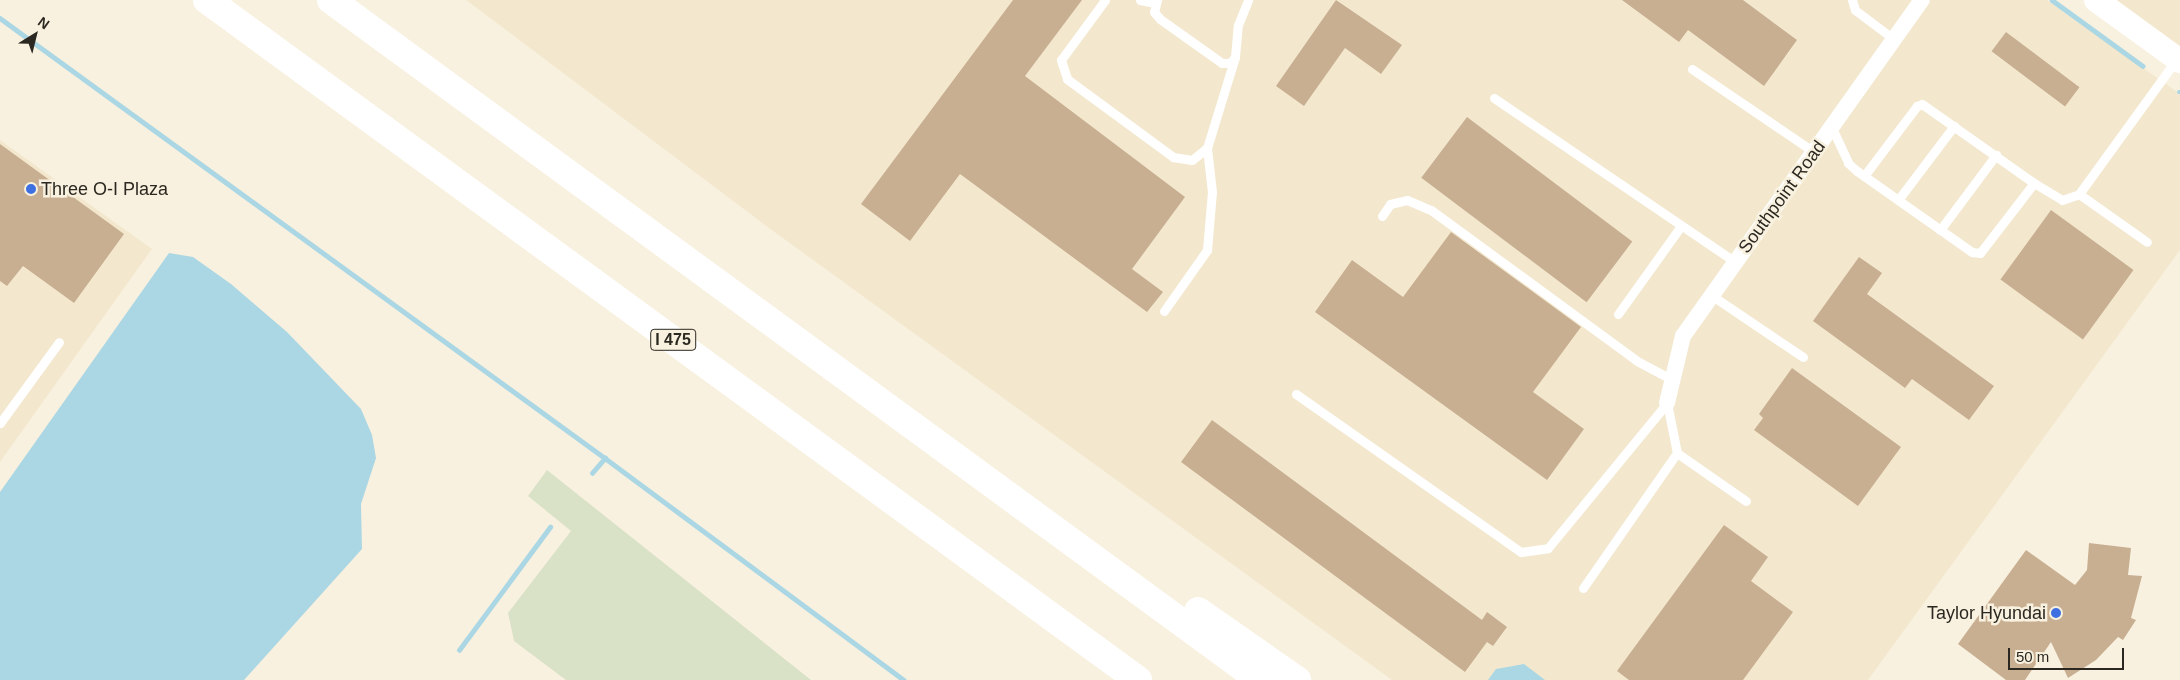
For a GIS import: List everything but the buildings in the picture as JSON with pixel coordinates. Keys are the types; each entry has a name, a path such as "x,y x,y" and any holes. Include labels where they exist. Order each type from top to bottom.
{"highway":[{"name":"I 475","path":"206,0 1138,680"},
{"path":"331,0 879,399 1260,680"},
{"path":"879,399 1297,680"}],"street":[{"path":"2096,0 2178,60"},
{"name":"Southpoint Road","path":"1666,403 1683,336 1734,261 1896,40 1927,1"}],"lane":[{"path":"1105,0 1060,60 1067,78 1173,157 1192,160 1207,148"},
{"path":"1140,0 1156,2 1154,12 1160,19 1222,62 1230,63 1235,57"},
{"path":"1164,311 1207,250 1212,192 1207,148 1235,57 1238,25 1248,0"},
{"path":"1852,0 1855,10 1896,40"},
{"path":"1864,176 1917,106 1928,107 2034,183 2062,200 2079,194 2178,60"},
{"path":"1692,69 1814,152"},
{"path":"1494,98 1734,261"},
{"path":"1898,200 1954,126"},
{"path":"1832,128 1848,163 1972,252 1980,253 2034,183"},
{"path":"1940,230 1996,155"},
{"path":"2079,194 2147,242"},
{"path":"1382,216 1390,204 1407,200 1430,210 1637,361 1672,380"},
{"path":"1618,314 1681,226"},
{"path":"1711,296 1803,357"},
{"path":"0,423 59,342"},
{"path":"1296,394 1521,552 1548,548 1666,403"},
{"path":"1666,403 1677,453 1746,501"},
{"path":"1583,588 1677,453"}],"shaded area":[{"path":"466,0 2047,0 2180,94 2180,250 1868,680 1392,680 769,228"},
{"path":"2117,0 2180,0 2180,46"},
{"path":"0,140 152,249 0,462"}],"green space":[{"path":"547,470 811,680 566,680 514,641 508,613 571,531 528,496"}],"water":[{"path":"169,253 193,257 231,284 287,332 361,409 372,435 376,458 361,504 362,549 244,680 0,680 0,492"},
{"path":"1524,664 1545,680 1488,680 1496,669"}],"waterway":[{"path":"2052,0 2143,66"},
{"path":"0,18 605,458 904,680"},
{"path":"592,473 605,458"},
{"path":"459,650 550,527"}],"place":[{"name":"Three O-I Plaza","path":"31,189"},
{"name":"Taylor Hyundai","path":"2056,613"}]}
